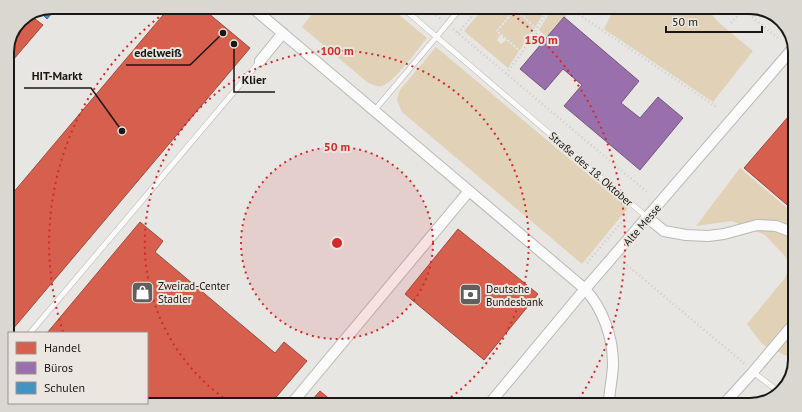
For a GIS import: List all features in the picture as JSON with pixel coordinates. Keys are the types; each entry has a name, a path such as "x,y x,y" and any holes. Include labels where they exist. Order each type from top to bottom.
{"street":[{"path":"261,14 586,289 596,301 603,314 609,336 613,364 609,398"},
{"path":"260,61 283,33"},
{"name":"Alte Messe","path":"494,398 788,54"},
{"path":"296,398 469,191"},
{"name":"Straße des 18. Oktober","path":"648,218 664,231 686,235 708,236 724,234 757,225 776,226 788,230"},
{"path":"729,398 788,331"}],"lane":[{"name":"Straße des 18. Oktober","path":"410,14 648,218"},
{"path":"374,111 456,14"},
{"path":"31,332 260,61"},
{"path":"753,372 774,389"}],"path":[{"path":"436,14 647,192"},
{"path":"458,33 474,14"},
{"path":"512,14 497,31 522,52"},
{"path":"520,14 536,29"},
{"path":"506,74 522,52 545,14"},
{"path":"578,14 718,108"},
{"path":"731,23 739,14"},
{"path":"748,14 778,38"},
{"path":"587,263 626,217"},
{"path":"627,265 738,357"}],"shaded area":[{"path":"312,14 398,14 427,38 387,84 376,86 367,82 302,27"},
{"path":"479,14 510,14 496,31 500,35 497,40 501,44 506,40 519,51 508,68 464,31"},
{"path":"513,14 520,14 534,28 520,50 498,31"},
{"path":"522,14 543,14 535,27"},
{"path":"549,14 566,14 565,18 563,18 547,37 539,30"},
{"path":"612,14 711,14 718,22 753,51 713,102 604,29"},
{"path":"436,47 628,208 582,264 402,112 397,100 400,90"},
{"path":"740,168 788,209 788,261 765,235 732,221 696,226"},
{"path":"788,270 788,357 762,344 747,324 785,278"}],"building: Handel":[{"path":"164,14 209,14 250,48 14,328 14,192"},
{"path":"34,18 43,25 14,59 15,42 22,29"},
{"path":"788,117 788,206 744,168"},
{"name":"Zweirad-Center Stadler","path":"140,222 163,241 155,252 275,353 284,342 307,361 275,398 148,398 148,332 48,332"},
{"name":"Deutsche Bundesbank","path":"458,229 538,294 484,360 405,294"},
{"path":"320,391 328,398 314,398"}],"building: Büros":[{"path":"564,17 639,81 621,103 640,118 658,97 683,118 640,170 564,106 582,85 563,69 545,90 520,69"}],"building: Schulen":[{"path":"51,14 47,19 43,15"}],"place":[{"name":"edelweiß","path":"223,33"},
{"name":"Klier","path":"234,44"},
{"name":"HIT-Markt","path":"122,131"},
{"name":"Zweirad-Center Stadler","path":"142,292"},
{"name":"Deutsche Bundesbank","path":"471,295"}]}
